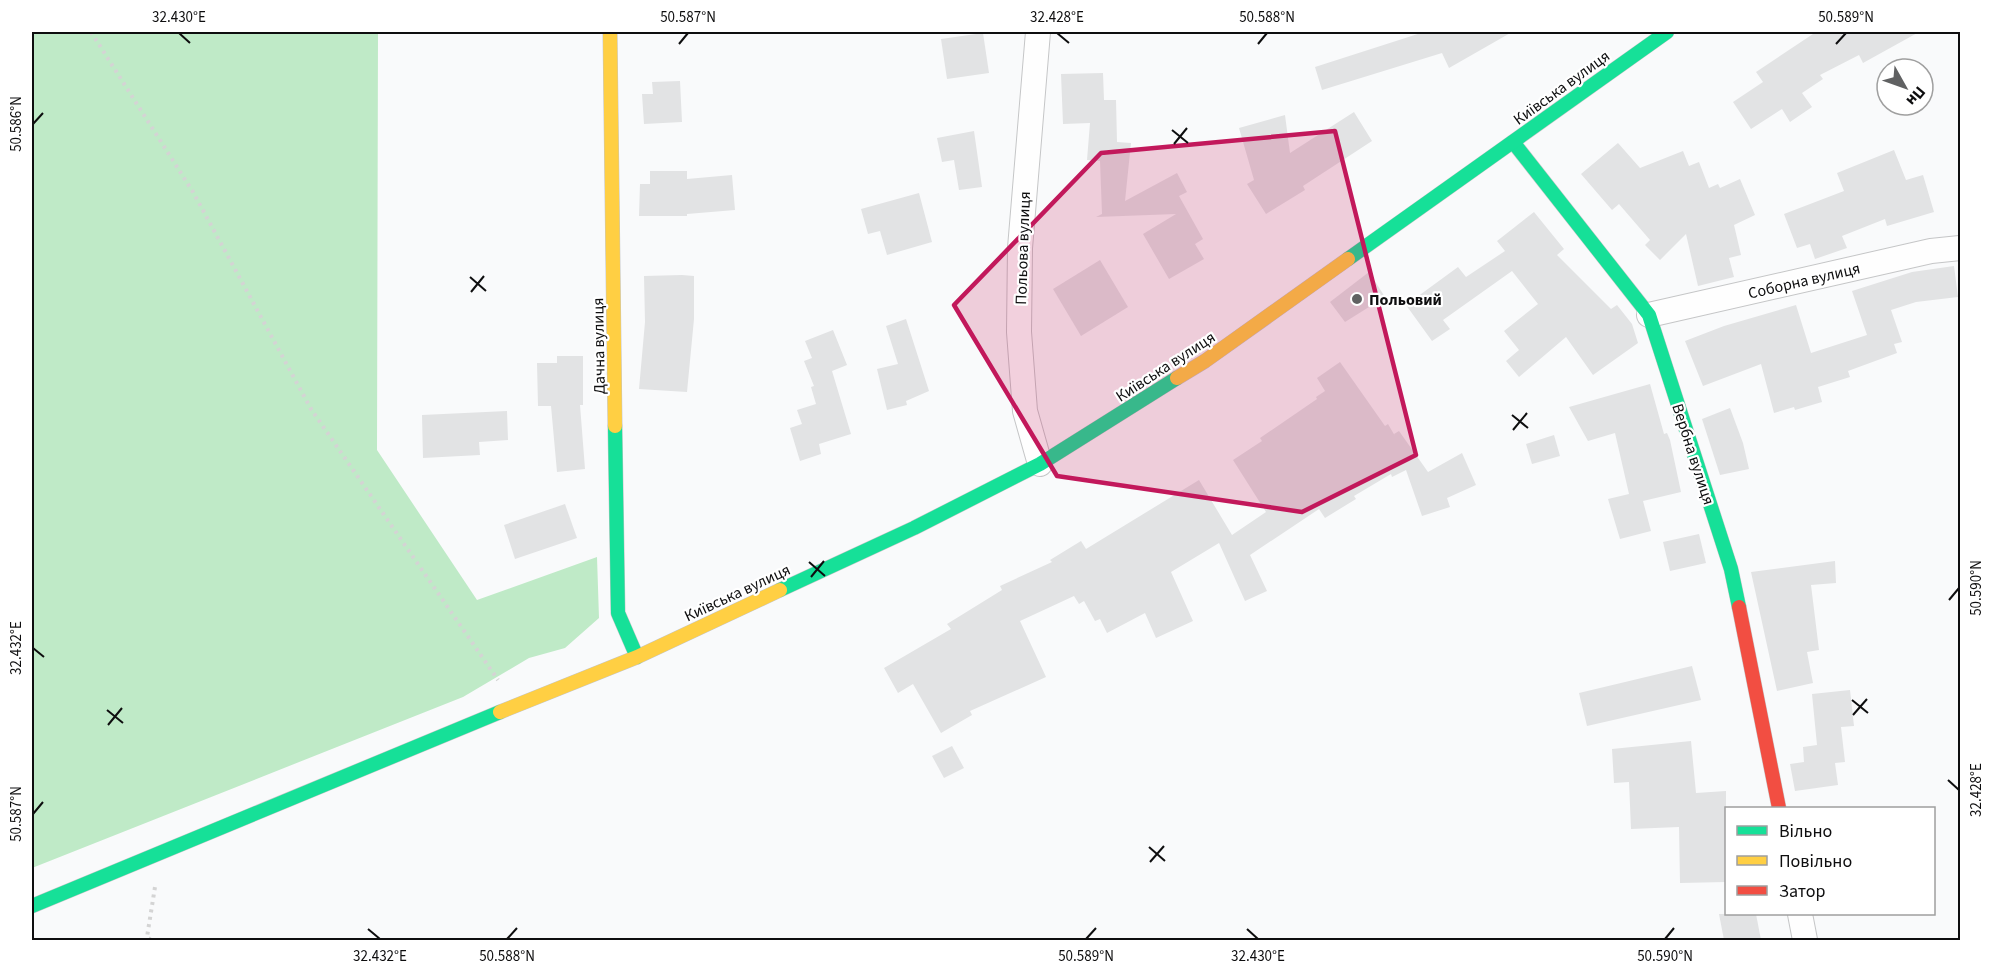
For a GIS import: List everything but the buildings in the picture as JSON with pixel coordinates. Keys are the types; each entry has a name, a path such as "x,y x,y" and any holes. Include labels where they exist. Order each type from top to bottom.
{"street":[{"name":"Дачна вулиця","path":"610,32 618,613 637,657"},
{"name":"Польова вулиця","path":"1038,32 1020,248 1019,332 1025,411 1040,464"},
{"name":"Київська вулиця","path":"32,906 637,657 914,528 1040,464 1205,361 1667,32"},
{"name":"Вербна вулиця","path":"1513,142 1649,315 1731,569 1779,807"},
{"name":"Соборна вулиця","path":"1649,315 1931,251 1960,248"},
{"path":"1800,915 1805,940"}],"path":[{"path":"91,32 193,192 311,409 516,705"},
{"path":"151,940 147,937 155,885"}],"highlighted area":[{"path":"1335,131 1416,455 1302,512 1057,476 954,305 1101,153"}],"green space":[{"path":"32,32 378,32 377,450 477,600 597,557 599,618 565,648 529,658 463,697 32,868"}],"traffic: fast":[{"path":"1348,259 1667,32"},
{"path":"1513,142 1649,315 1731,569 1739,607"},
{"path":"780,590 914,528 1040,464 1177,378"},
{"path":"615,426 618,613 637,657"},
{"path":"32,906 500,712"}],"traffic: slow":[{"path":"610,32 615,426"},
{"path":"1177,378 1205,361 1348,259"},
{"path":"500,712 637,657 780,590"}],"traffic: jam":[{"path":"1739,607 1779,807"}],"place":[{"name":"Польовий","path":"1357,299"}]}
